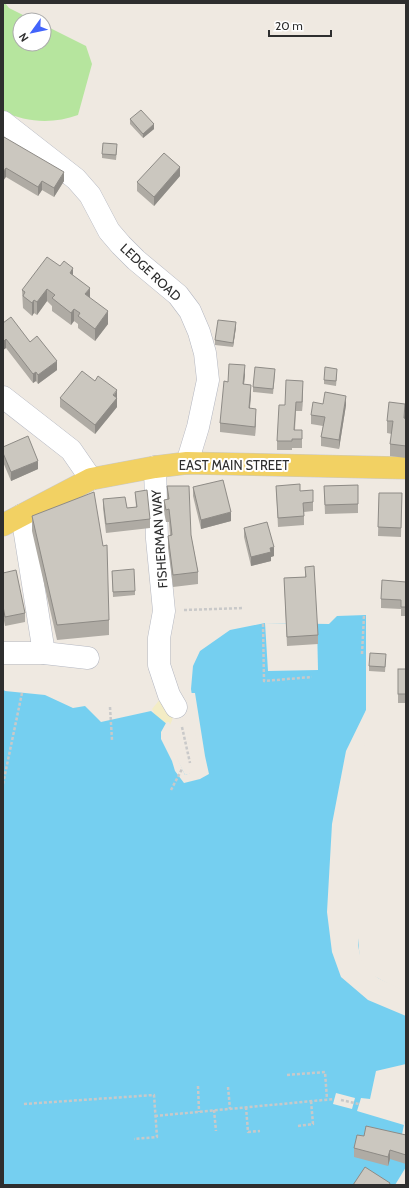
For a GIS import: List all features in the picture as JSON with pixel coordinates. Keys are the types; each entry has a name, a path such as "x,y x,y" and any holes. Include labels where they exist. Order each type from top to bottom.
{"main road":[{"name":"EAST MAIN STREET","path":"3,525 91,480 187,463 406,468"}],"street":[{"name":"LEDGE ROAD","path":"3,122 76,179 90,195 113,236 136,260 178,294 190,311 199,332 205,353 208,380 198,427 187,463"},
{"path":"3,396 71,450 91,480"},
{"name":"FISHERMAN WAY","path":"155,468 157,539 164,611 159,638 159,665 169,695 176,707"},
{"path":"22,516 44,653"},
{"path":"3,653 44,653 88,658"}],"path":[{"path":"164,611 244,608"},
{"path":"362,654 364,615"},
{"path":"262,624 264,680 312,678"},
{"path":"3,784 22,694"},
{"path":"110,707 112,740"},
{"path":"176,707 190,763"},
{"path":"171,790 182,770"},
{"path":"287,1075 325,1072 327,1099"},
{"path":"198,1086 198,1112"},
{"path":"228,1087 230,1109"},
{"path":"24,1104 154,1095 157,1137 134,1139"},
{"path":"155,1116 334,1099"},
{"path":"341,1100 358,1104"},
{"path":"298,1126 313,1124 311,1101"},
{"path":"246,1107 248,1132 260,1131"},
{"path":"214,1110 216,1132"}],"green space":[{"path":"3,3 5,3 9,8 17,12 12,12 12,52 52,52 52,29 86,46 92,64 78,115 59,120 40,121 21,118 3,111"}],"sand":[{"path":"161,698 172,710 173,717 170,725 169,722 138,726 154,712 152,709"}],"water":[{"path":"366,615 366,710 360,767 356,915 360,961 367,972 406,994 406,1115 401,1139 406,1140 406,1167 395,1185 3,1185 3,689 5,691 45,695 73,708 85,706 101,722 151,711 168,725 164,732 185,775 203,770 191,689 193,666 200,651 230,630 265,623 329,624 337,616"}],"pier":[{"path":"265,623 317,624 318,670 268,671"},
{"path":"189,693 195,693 209,774 200,779 184,783 175,771 172,761 161,739 161,732 168,722 170,725 166,732 185,775 201,769"},
{"path":"366,710 368,710 362,767 358,945 361,960 368,970 378,978 406,992 406,1016 368,1000 341,977 332,952 327,912 332,824 346,751"},
{"path":"406,1064 406,1115 404,1125 357,1111 361,1098 370,1099 376,1071"},
{"path":"336,1093 355,1098 352,1109 333,1104"}],"building":[{"path":"141,110 154,124 143,134 130,119"},
{"path":"4,137 64,172 54,188 42,181 38,187 6,168 3,172"},
{"path":"103,143 117,144 116,155 102,154"},
{"path":"164,153 180,167 154,197 137,182"},
{"path":"47,257 60,266 64,261 73,268 70,273 90,288 85,294 108,311 95,329 78,316 80,313 74,309 71,313 52,298 55,295 47,289 37,302 34,300 32,303 23,296 25,292 22,290"},
{"path":"11,317 30,342 37,336 57,361 38,375 36,372 33,374 6,339 3,342 3,323"},
{"path":"218,320 236,322 233,343 215,340"},
{"path":"229,364 245,365 243,384 251,385 249,408 256,409 255,427 220,423 224,381 228,382"},
{"path":"255,367 275,369 273,389 253,387"},
{"path":"325,367 337,369 336,381 324,380"},
{"path":"82,371 95,381 98,376 117,390 113,395 117,398 95,425 60,398"},
{"path":"286,380 303,381 302,402 296,402 294,430 302,430 302,439 277,441 279,405 285,405"},
{"path":"325,392 346,396 339,440 321,437 325,417 311,415 313,402 323,404"},
{"path":"389,402 405,404 404,418 406,419 406,446 390,444 393,421 387,421"},
{"path":"28,436 38,461 11,472 3,453 3,447"},
{"path":"223,480 231,512 201,520 193,487"},
{"path":"300,484 300,491 313,490 313,502 303,503 304,516 278,518 276,486"},
{"path":"358,485 358,504 325,505 324,486"},
{"path":"167,486 189,486 191,535 198,572 173,575 168,536 172,535 169,509 166,510 164,500 169,499"},
{"path":"147,490 150,519 106,524 103,499 125,497 127,508 137,507 135,492"},
{"path":"94,492 103,546 107,545 109,620 57,625 32,516"},
{"path":"379,493 402,493 401,528 378,527"},
{"path":"267,522 274,547 270,548 271,552 251,557 244,528"},
{"path":"314,566 318,635 287,637 284,578 306,577 305,567"},
{"path":"134,569 135,591 113,592 112,571"},
{"path":"16,570 25,613 5,617 3,606 3,573"},
{"path":"382,580 406,582 406,607 401,607 401,600 381,599"},
{"path":"370,653 386,654 385,667 369,666"},
{"path":"398,669 406,669 406,694 398,694"},
{"path":"366,1126 406,1135 406,1155 390,1150 388,1157 354,1148 357,1135 364,1136"},
{"path":"365,1167 390,1183 389,1185 353,1185"}]}
